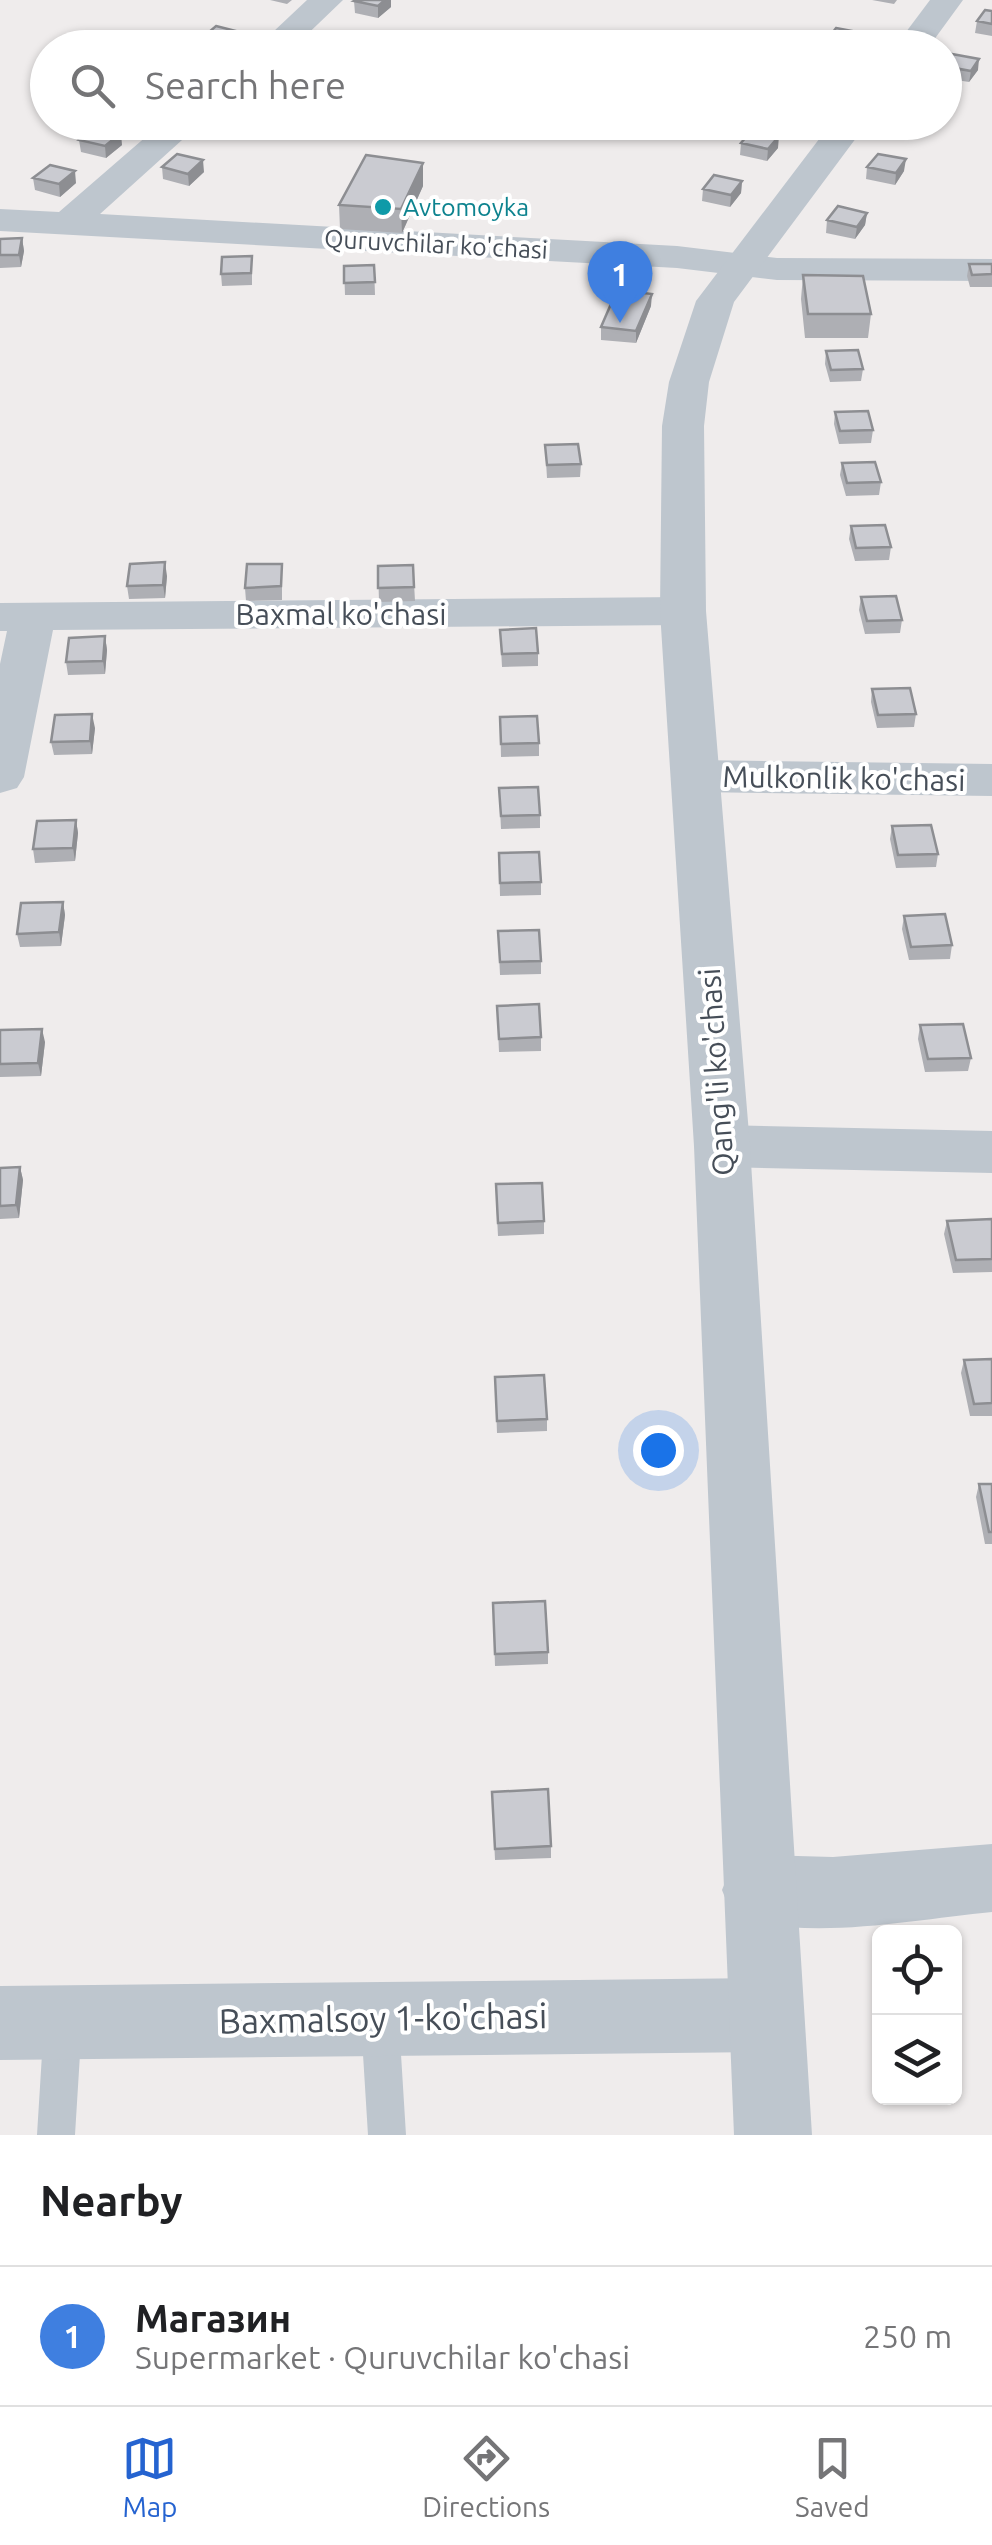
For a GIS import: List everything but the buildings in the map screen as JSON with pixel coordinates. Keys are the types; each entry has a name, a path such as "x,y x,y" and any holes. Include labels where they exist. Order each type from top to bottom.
{"street":[{"path":"293,30 327,0"},
{"path":"924,30 948,0"},
{"path":"66,225 163,140"},
{"name":"Qang'li ko'chasi","path":"773,2135 722,1146 683,611 680,514 683,426 690,382 715,301 837,140"},
{"name":"Quruvchilar ko'chasi","path":"0,220 678,257 738,266 992,270"},
{"name":"Baхmal ko'chasi","path":"16,617 683,611"},
{"path":"0,777 16,617"},
{"name":"Mulkonlik ko'chasi","path":"696,776 992,780"},
{"path":"722,1146 992,1152"},
{"path":"758,1890 833,1892 992,1878"},
{"name":"Baxmalsoy 1-ko'chasi","path":"32,2023 766,2015"}],"lane":[{"path":"380,2018 387,2135"},
{"path":"32,2023 56,2135"}],"place":[{"name":"Avtomoyka","path":"383,207"},
{"name":"Магазин","path":"620,323"}]}
